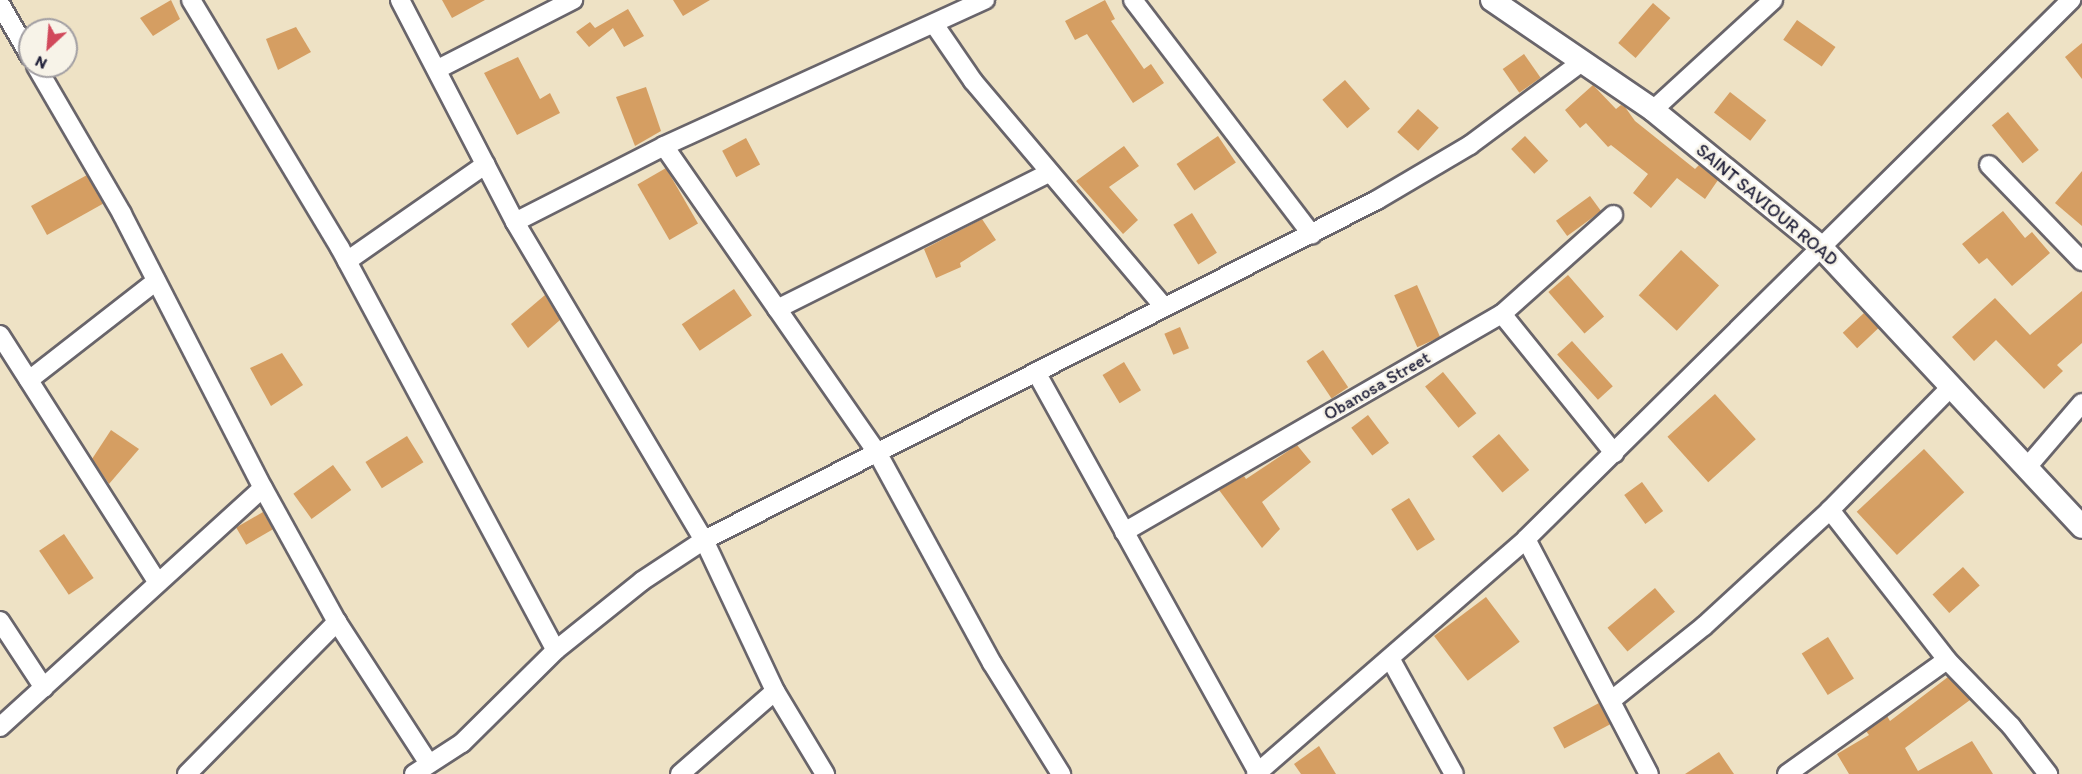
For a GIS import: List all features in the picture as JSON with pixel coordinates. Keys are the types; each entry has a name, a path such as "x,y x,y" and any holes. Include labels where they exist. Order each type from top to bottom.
{"street":[{"path":"191,0 347,261 556,650"},
{"path":"400,0 438,69 515,222 704,540 775,691 825,774"},
{"path":"438,69 573,0"},
{"path":"515,222 664,146 985,0"},
{"path":"1133,0 1312,235"},
{"name":"SAINT SAVIOUR ROAD","path":"1492,0 1653,110 1820,246 2028,466 2082,527"},
{"path":"1653,110 1773,0"},
{"path":"1036,372 1257,773 1390,660 1526,539 2071,0 2082,14"},
{"path":"0,4 18,35"},
{"path":"934,24 973,81 1163,306"},
{"path":"414,774 428,762 462,743 556,650 642,581 704,540 878,454 1163,306 1312,235 1470,145 1583,61"},
{"path":"43,78 156,280 262,488 337,622 428,762"},
{"path":"664,146 878,454 992,663 1061,774"},
{"path":"347,261 486,164"},
{"path":"1989,165 2082,261"},
{"path":"777,309 1050,172"},
{"name":"Obanosa Street","path":"1125,532 1502,314 1613,215"},
{"path":"29,380 156,280"},
{"path":"1502,314 1614,453"},
{"path":"0,335 158,583"},
{"path":"1613,699 1704,626 1830,510 1952,386"},
{"path":"2028,466 2082,403"},
{"path":"0,727 262,488"},
{"path":"1830,510 1947,660 2011,726 2048,774"},
{"path":"1526,539 1613,699 1649,774"},
{"path":"0,621 44,688"},
{"path":"186,774 337,622"},
{"path":"1390,660 1454,774"},
{"path":"1787,774 1947,660"},
{"path":"680,774 775,691"}],"building":[{"path":"171,0 180,19 153,36 140,18"},
{"path":"442,0 485,0 452,18"},
{"path":"673,0 710,0 683,16"},
{"path":"1105,0 1115,19 1111,21 1144,69 1151,64 1164,83 1133,103 1087,34 1075,40 1065,21"},
{"path":"1653,3 1670,18 1636,58 1618,43"},
{"path":"628,9 644,36 624,47 613,28 589,47 576,32 590,22 595,28"},
{"path":"1797,20 1836,47 1822,67 1783,40"},
{"path":"296,27 311,52 278,70 266,39"},
{"path":"2082,43 2082,79 2065,57"},
{"path":"1524,54 1541,78 1519,93 1503,69"},
{"path":"518,57 540,99 550,93 560,113 517,135 484,73"},
{"path":"1345,80 1370,109 1347,128 1322,100"},
{"path":"1593,85 1616,109 1621,105 1625,107 1635,121 1695,169 1699,165 1718,180 1705,199 1677,178 1651,208 1633,193 1648,174 1611,145 1608,147 1586,123 1580,128 1565,110"},
{"path":"646,87 661,131 635,146 616,97"},
{"path":"1730,92 1766,120 1750,141 1714,112"},
{"path":"1418,109 1439,128 1418,151 1397,132"},
{"path":"2008,112 2039,150 2023,163 1992,125"},
{"path":"1218,136 1236,163 1194,190 1177,164"},
{"path":"1525,136 1548,161 1534,174 1511,149"},
{"path":"746,138 760,164 736,177 722,151"},
{"path":"1124,146 1139,166 1109,187 1138,220 1123,234 1076,181"},
{"path":"666,168 698,223 669,240 637,184"},
{"path":"2082,171 2082,226 2055,203"},
{"path":"87,175 103,204 47,235 31,206"},
{"path":"1590,196 1601,211 1567,236 1556,221"},
{"path":"2003,211 2025,238 2032,232 2050,253 2012,286 1987,258 1979,264 1962,244"},
{"path":"1192,213 1217,253 1198,265 1173,225"},
{"path":"982,219 996,240 960,263 961,267 936,278 924,249"},
{"path":"1681,250 1719,285 1677,331 1639,295"},
{"path":"1568,275 1604,317 1584,334 1548,292"},
{"path":"1417,285 1440,337 1417,347 1394,295"},
{"path":"734,289 752,316 700,351 682,324"},
{"path":"2082,291 2082,343 2057,365 2063,371 2044,389 1996,340 1974,361 1952,337 1995,298 2030,335"},
{"path":"545,295 560,320 528,348 511,324"},
{"path":"1864,313 1878,328 1857,348 1843,333"},
{"path":"1180,327 1189,348 1173,355 1164,334"},
{"path":"1572,341 1613,386 1598,400 1557,354"},
{"path":"1323,350 1348,387 1332,398 1306,361"},
{"path":"282,353 303,385 271,406 250,368"},
{"path":"1124,362 1141,390 1120,403 1103,375"},
{"path":"1443,372 1476,413 1458,428 1425,386"},
{"path":"1715,394 1756,439 1708,482 1667,437"},
{"path":"1368,415 1389,443 1372,456 1351,428"},
{"path":"111,430 139,449 109,484 92,459"},
{"path":"1499,434 1529,470 1502,493 1472,456"},
{"path":"407,436 423,462 382,488 365,462"},
{"path":"1297,445 1311,462 1262,502 1280,529 1262,548 1219,490 1244,476 1246,479"},
{"path":"1924,449 1964,492 1897,555 1857,512"},
{"path":"333,465 351,490 312,519 293,494"},
{"path":"1642,482 1663,511 1645,524 1624,495"},
{"path":"1409,498 1435,540 1417,551 1391,509"},
{"path":"263,512 273,529 246,545 236,528"},
{"path":"64,534 94,578 69,595 39,551"},
{"path":"1963,567 1980,586 1949,613 1933,594"},
{"path":"1655,588 1675,612 1627,652 1608,628"},
{"path":"1486,597 1520,642 1468,681 1434,636"},
{"path":"1828,637 1854,679 1828,695 1802,653"},
{"path":"1948,677 1970,700 1905,748 1918,771 1972,741 1993,774 1849,774 1837,754 1869,735 1866,731 1887,716 1890,721"},
{"path":"1599,703 1610,724 1564,749 1553,727"},
{"path":"1319,746 1336,774 1301,774 1294,764"},
{"path":"1719,752 1734,774 1685,774"}]}
